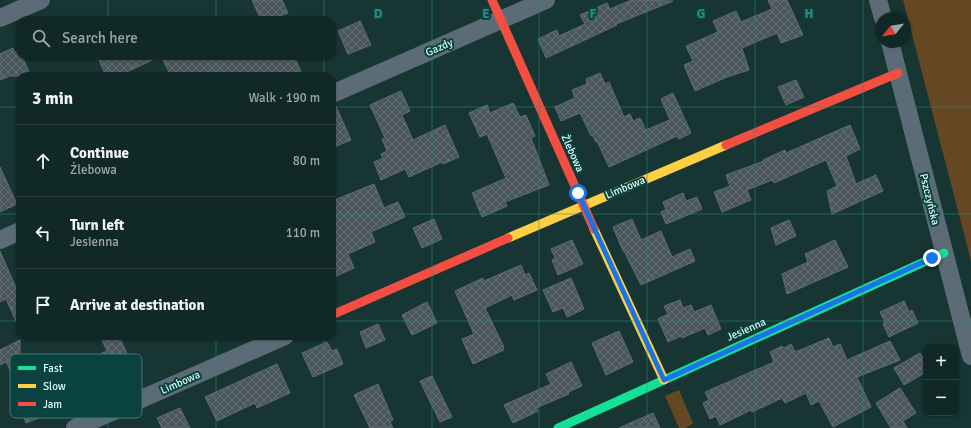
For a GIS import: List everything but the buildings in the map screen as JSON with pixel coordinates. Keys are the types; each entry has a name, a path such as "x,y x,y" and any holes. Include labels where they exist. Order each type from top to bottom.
{"street":[{"path":"0,18 41,0"},
{"name":"Żlebowa","path":"492,0 583,205 664,380"},
{"name":"Gazdy","path":"336,92 546,0"},
{"path":"878,0 881,12"},
{"name":"Pszczyńska","path":"892,48 971,356"},
{"name":"Limbowa","path":"336,313 583,205 898,73"},
{"path":"0,240 16,233"},
{"name":"Jesienna","path":"558,428 944,253"},
{"name":"Limbowa","path":"142,399 276,340"},
{"name":"Limbowa","path":"75,428 98,418"}],"shaded area":[{"path":"903,0 971,0 971,261 911,31 911,12 906,12"},
{"path":"679,390 693,423 686,428 679,428 665,396"}],"traffic: fast":[{"path":"558,428 944,253"}],"traffic: slow":[{"path":"508,238 726,145"},
{"path":"594,229 664,380"}],"traffic: jam":[{"path":"492,0 594,229"},
{"path":"726,145 898,73"},
{"path":"336,313 508,238"}],"route":[{"path":"578,193 664,380 932,258"}]}
